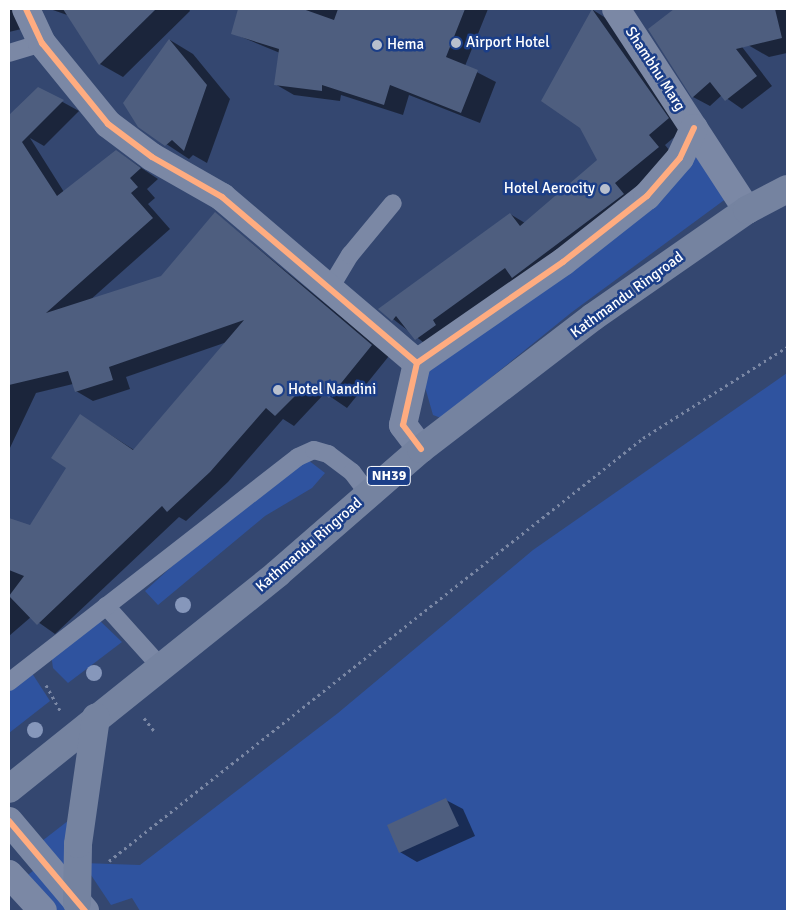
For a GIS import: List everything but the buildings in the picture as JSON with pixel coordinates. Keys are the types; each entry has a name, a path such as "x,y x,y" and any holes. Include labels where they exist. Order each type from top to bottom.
{"highway":[{"name":"Kathmandu Ringroad","path":"9,789 96,717 277,574 422,449 593,317 747,210 787,189"},
{"path":"81,907 78,844 96,717"}],"street":[{"path":"26,9 42,43 108,124 152,157 222,197 417,362"},
{"name":"Shambhu Marg","path":"616,9 747,210"},
{"path":"422,449 403,425 417,362 563,262 647,196 680,158 694,128"},
{"path":"9,821 81,907"},
{"path":"9,874 43,911"}],"lane":[{"path":"9,53 42,43"},
{"path":"330,288 350,255 393,203"},
{"path":"9,682 298,457 314,450 328,454 352,472 368,494"},
{"path":"106,606 160,666"}],"path":[{"path":"102,866 643,438 787,347"},
{"path":"33,663 74,736"}],"shaded area":[{"path":"697,137 727,198 572,312 441,418 433,415 425,387 430,363"},
{"path":"787,373 787,911 140,911 132,898 111,905 83,863 140,865 338,713 533,550"},
{"path":"308,460 325,473 312,488 265,516 158,605 145,591 228,515"},
{"path":"97,618 122,642 68,683 53,668 51,654"},
{"path":"28,667 50,701 9,733 9,681"},
{"path":"73,817 73,876 42,841"},
{"path":"34,870 69,911 57,911 28,875"}],"cycle path":[{"path":"26,9 42,43 108,124 152,157 222,197 417,363"},
{"path":"421,449 403,425 417,363 563,262 647,196 680,158 694,128"},
{"path":"9,821 85,911"}],"place":[{"name":"Airport Hotel","path":"456,43"},
{"name":"Hema","path":"377,45"},
{"name":"Hotel Aerocity","path":"605,189"},
{"name":"Hotel Nandini","path":"278,390"}]}
